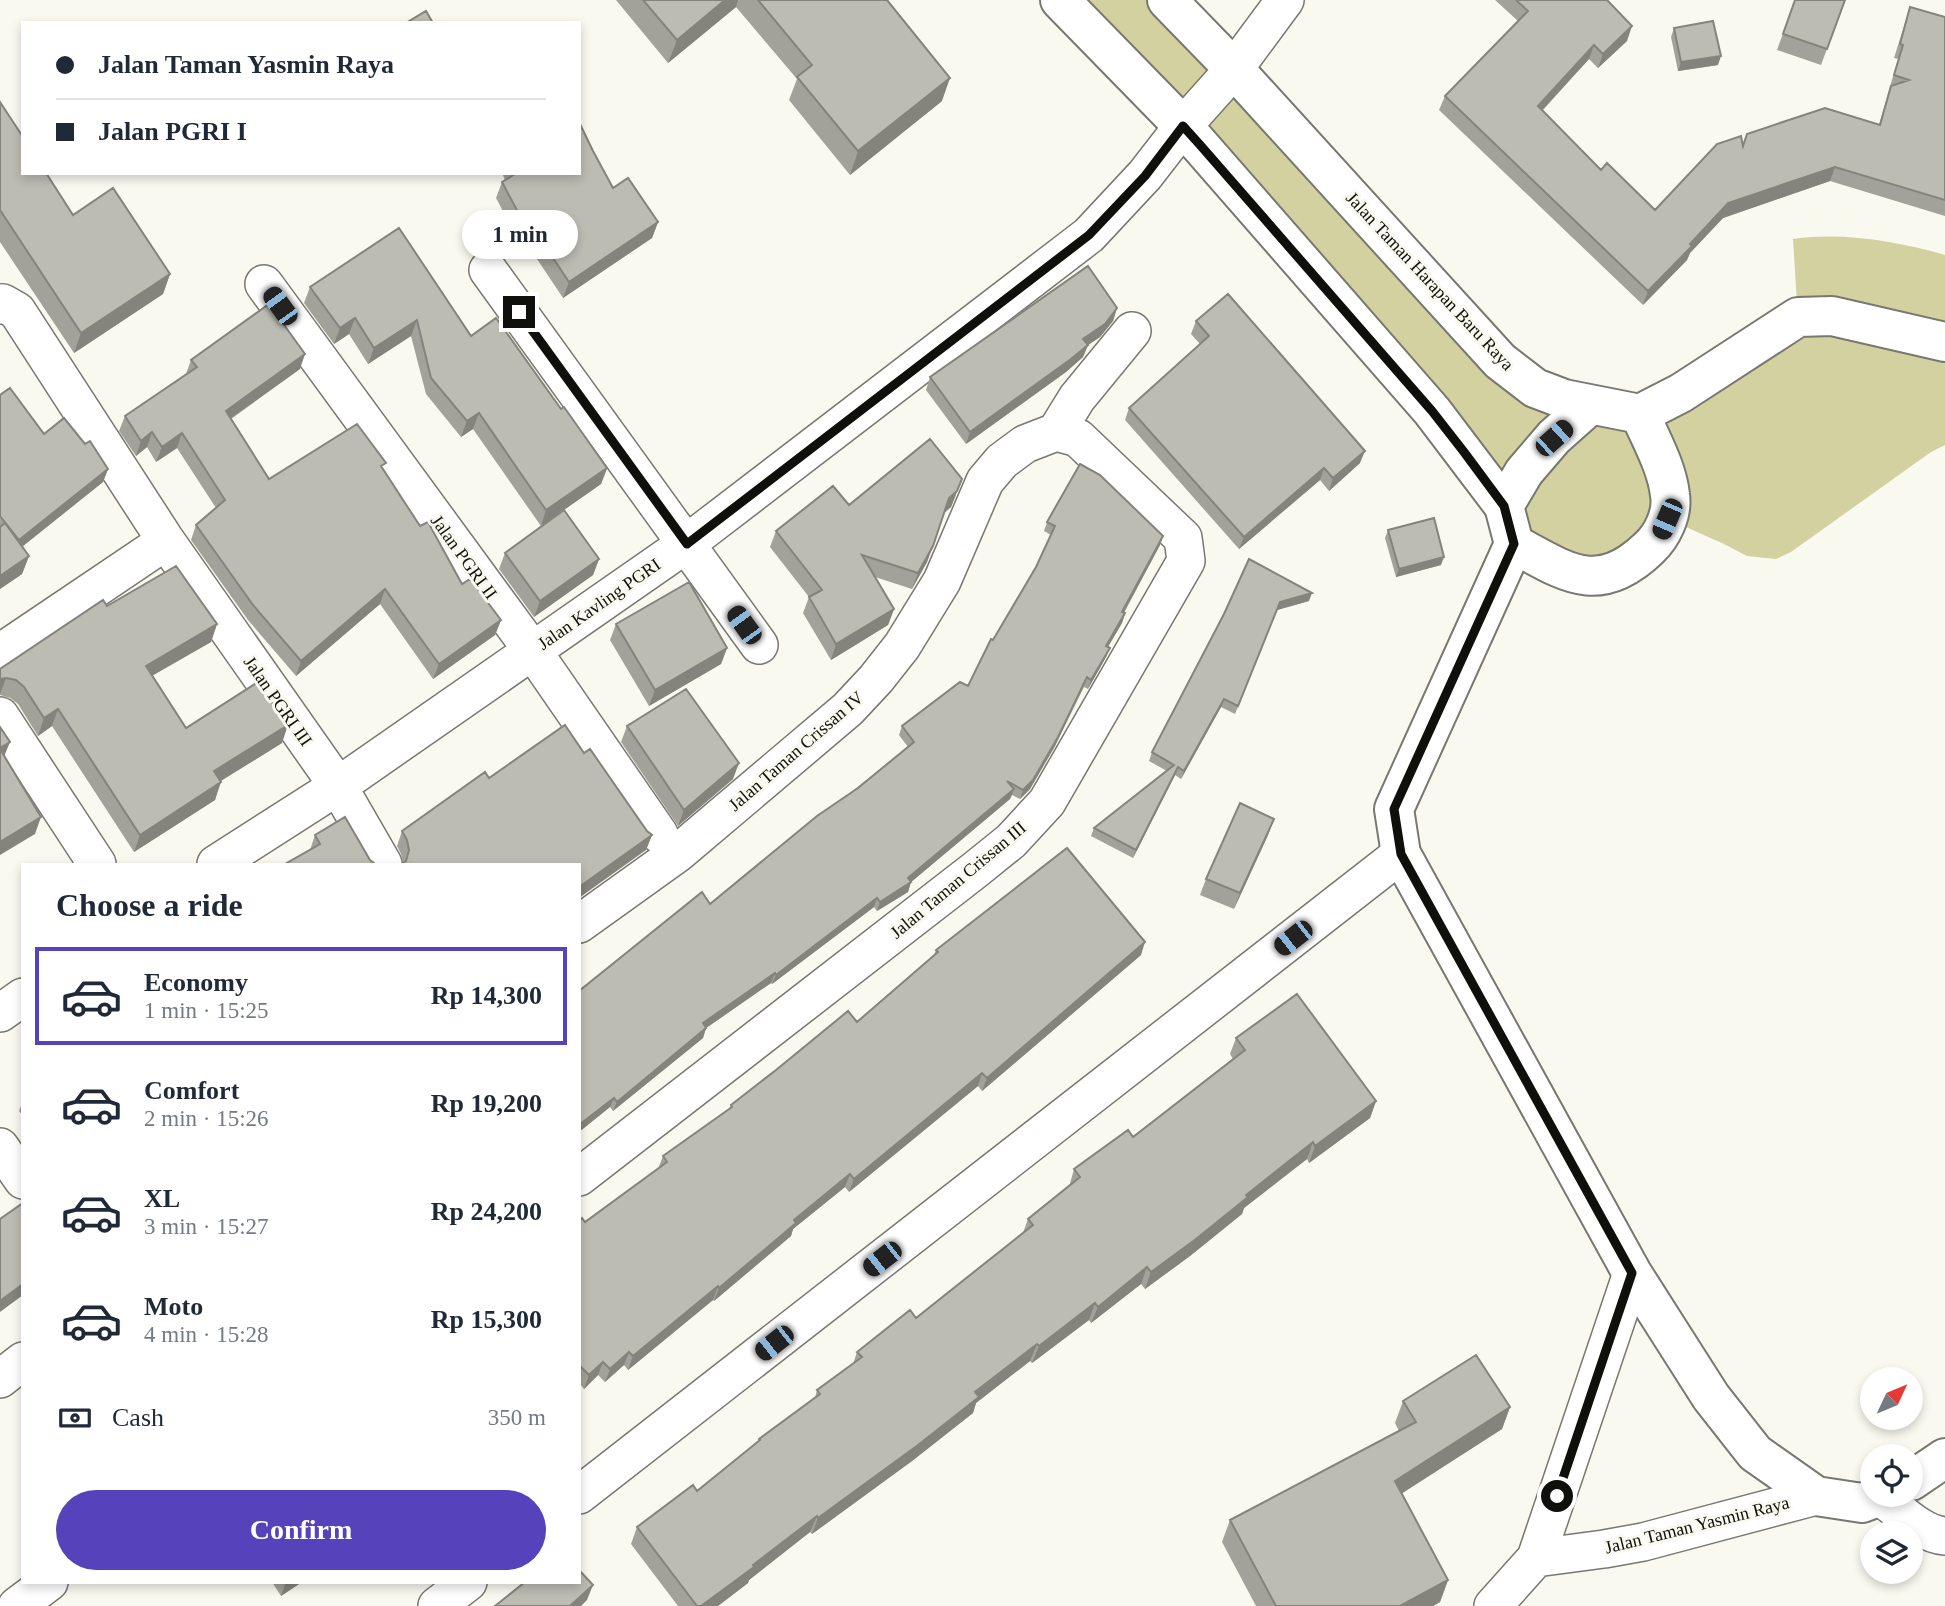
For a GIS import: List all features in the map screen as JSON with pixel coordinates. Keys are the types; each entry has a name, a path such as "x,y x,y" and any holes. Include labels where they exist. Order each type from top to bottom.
{"street":[{"path":"1060,0 1183,126 1432,411 1504,506 1514,544 1394,809 1401,854 1632,1273 1711,1397 1755,1452 1816,1496 1860,1503"},
{"name":"Jalan Taman Harapan Baru Raya","path":"1167,0 1234,69 1500,361 1535,388 1564,399 1640,414"},
{"name":"Jalan Kavling PGRI","path":"218,863 338,786 687,544 1089,235 1145,176 1183,126 1234,69 1285,0"},
{"path":"488,270 759,645"},
{"name":"Jalan PGRI II","path":"264,284 532,650 659,834"},
{"name":"Jalan PGRI III","path":"0,305 4,303 17,311 166,541 338,786 382,863"},
{"path":"1514,544 1565,571 1595,577 1615,573 1629,565 1659,538 1667,519 1671,497 1662,466 1640,414 1681,393 1798,317 1832,316 1945,342"},
{"path":"1067,435 1077,398 1132,331"},
{"path":"1504,506 1524,472 1554,438 1590,405"},
{"name":"Jalan Taman Crissan IV","path":"581,923 678,853 848,709 902,646 942,581 985,481 1002,461 1025,444 1067,435"},
{"name":"Jalan Taman Crissan III","path":"581,1175 975,870 1011,841 1047,802 1186,561 1183,538 1067,435"},
{"path":"0,653 166,541"},
{"path":"0,716 96,863"},
{"path":"581,1493 1401,854"},
{"path":"0,1013 21,998"},
{"path":"0,1147 21,1177"},
{"path":"1493,1606 1536,1558 1632,1273"},
{"path":"0,1379 21,1363"},
{"path":"1923,1472 1945,1458"},
{"name":"Jalan Taman Yasmin Raya","path":"1536,1558 1643,1542 1816,1496"},
{"path":"1905,1507 1918,1525 1945,1536"},
{"path":"18,1606 46,1584"},
{"path":"437,1606 465,1584"}],"shaded area":[{"path":"1060,0 1165,0 1500,361 1640,414 1798,318 1793,239 1869,239 1945,255 1945,445 1931,452 1791,552 1776,559 1747,556 1668,519 1659,539 1565,571 1504,506"}],"building":[{"path":"643,0 725,0 677,40"},
{"path":"758,0 887,0 950,78 858,151 797,77 812,65"},
{"path":"1516,0 1607,0 1632,26 1603,54 1594,45 1538,106 1601,170 1607,163 1655,210 1717,144 1741,136 1743,146 1747,134 1825,108 1880,125 1891,86 1909,80 1894,75 1910,7 1945,17 1945,200 1835,167 1728,203 1690,244 1692,246 1648,291 1445,96 1528,11"},
{"path":"1795,0 1845,0 1827,49 1783,34"},
{"path":"426,11 432,21 409,21"},
{"path":"1713,21 1721,56 1681,62 1674,28"},
{"path":"0,102 21,134 21,175 47,175 73,215 113,188 170,274 81,333 0,210"},
{"path":"581,126 613,188 628,178 658,222 569,282 533,228 528,231 502,182 513,175 581,175"},
{"path":"399,228 471,336 496,318 607,468 546,510 479,413 467,421 431,378 417,320 374,348 355,318 340,328 310,287"},
{"path":"1088,266 1117,308 1105,324 1083,339 1088,345 970,432 930,377"},
{"path":"1228,294 1365,451 1333,478 1324,468 1244,537 1129,408 1209,336 1196,321"},
{"path":"269,304 305,354 226,411 269,479 357,424 386,463 381,466 420,526 428,522 462,584 470,579 501,620 439,664 385,589 301,661 253,605 196,525 225,500 182,433 162,447 152,432 141,441 125,416 197,367 191,360"},
{"path":"10,388 44,434 64,418 85,444 90,441 108,469 19,540 0,516 0,395"},
{"path":"930,439 962,479 957,491 949,498 933,546 918,573 862,555 894,609 836,644 809,597 822,590 776,531 833,486 849,505"},
{"path":"1080,464 1100,475 1163,536 1122,612 1125,613 1106,646 1110,648 1091,680 1087,677 1058,737 1033,780 1023,790 1007,781 1014,789 908,878 911,882 880,902 877,898 776,975 775,973 703,1023 706,1028 617,1102 614,1098 581,1123 581,989 702,892 710,904 817,816 858,788 914,742 902,726 960,682 968,686 991,639 993,640 1036,567 1055,526 1047,522"},
{"path":"564,510 599,559 540,601 505,553"},
{"path":"1434,518 1444,557 1399,569 1388,530"},
{"path":"5,523 29,556 0,576 0,527"},
{"path":"1249,559 1312,593 1280,602 1238,706 1224,699 1184,771 1178,767 1136,850 1094,828 1174,765 1152,752 1224,614"},
{"path":"176,566 217,624 146,666 186,728 258,682 288,725 214,771 221,782 140,835 58,709 44,718 24,687 16,680 0,679 0,669 103,600 107,606"},
{"path":"689,582 727,648 655,690 616,624"},
{"path":"686,689 739,763 684,810 627,726"},
{"path":"565,725 584,753 590,749 652,835 581,886 581,863 403,863 409,850 402,831 485,772 489,778"},
{"path":"0,727 10,742 0,748"},
{"path":"0,749 41,817 0,842"},
{"path":"1240,803 1274,819 1240,893 1206,879"},
{"path":"345,817 374,863 287,863 320,844 315,835"},
{"path":"1067,848 1145,942 987,1078 982,1073 854,1179 850,1174 719,1288 718,1286 633,1356 629,1352 610,1369 603,1362 589,1375 581,1367 581,1219 585,1222 667,1162 663,1156 732,1107 731,1105 848,1011 857,1022 938,952 936,950"},
{"path":"1297,994 1376,1101 1315,1146 1313,1142 1196,1239 1151,1272 1147,1267 1098,1307 1095,1303 1039,1346 1037,1344 975,1392 979,1397 918,1445 818,1518 817,1516 701,1606 697,1606 637,1527 693,1485 697,1491 759,1439 820,1394 817,1390 862,1357 857,1352 910,1310 916,1318 1033,1225 1028,1219 1080,1177 1074,1169 1128,1130 1133,1137 1245,1050 1236,1038"},
{"path":"21,1204 21,1285 0,1301 0,1219"},
{"path":"1476,1355 1510,1407 1395,1481 1448,1580 1400,1606 1276,1606 1230,1520 1416,1422 1403,1401"},
{"path":"581,1572 593,1585 570,1606 495,1606 522,1584 581,1584"}],"route":[{"path":"519,312 687,544 1089,235 1145,176 1183,126 1201,146 1432,411 1504,506 1514,544 1394,809 1401,854 1632,1273 1557,1496"}]}
